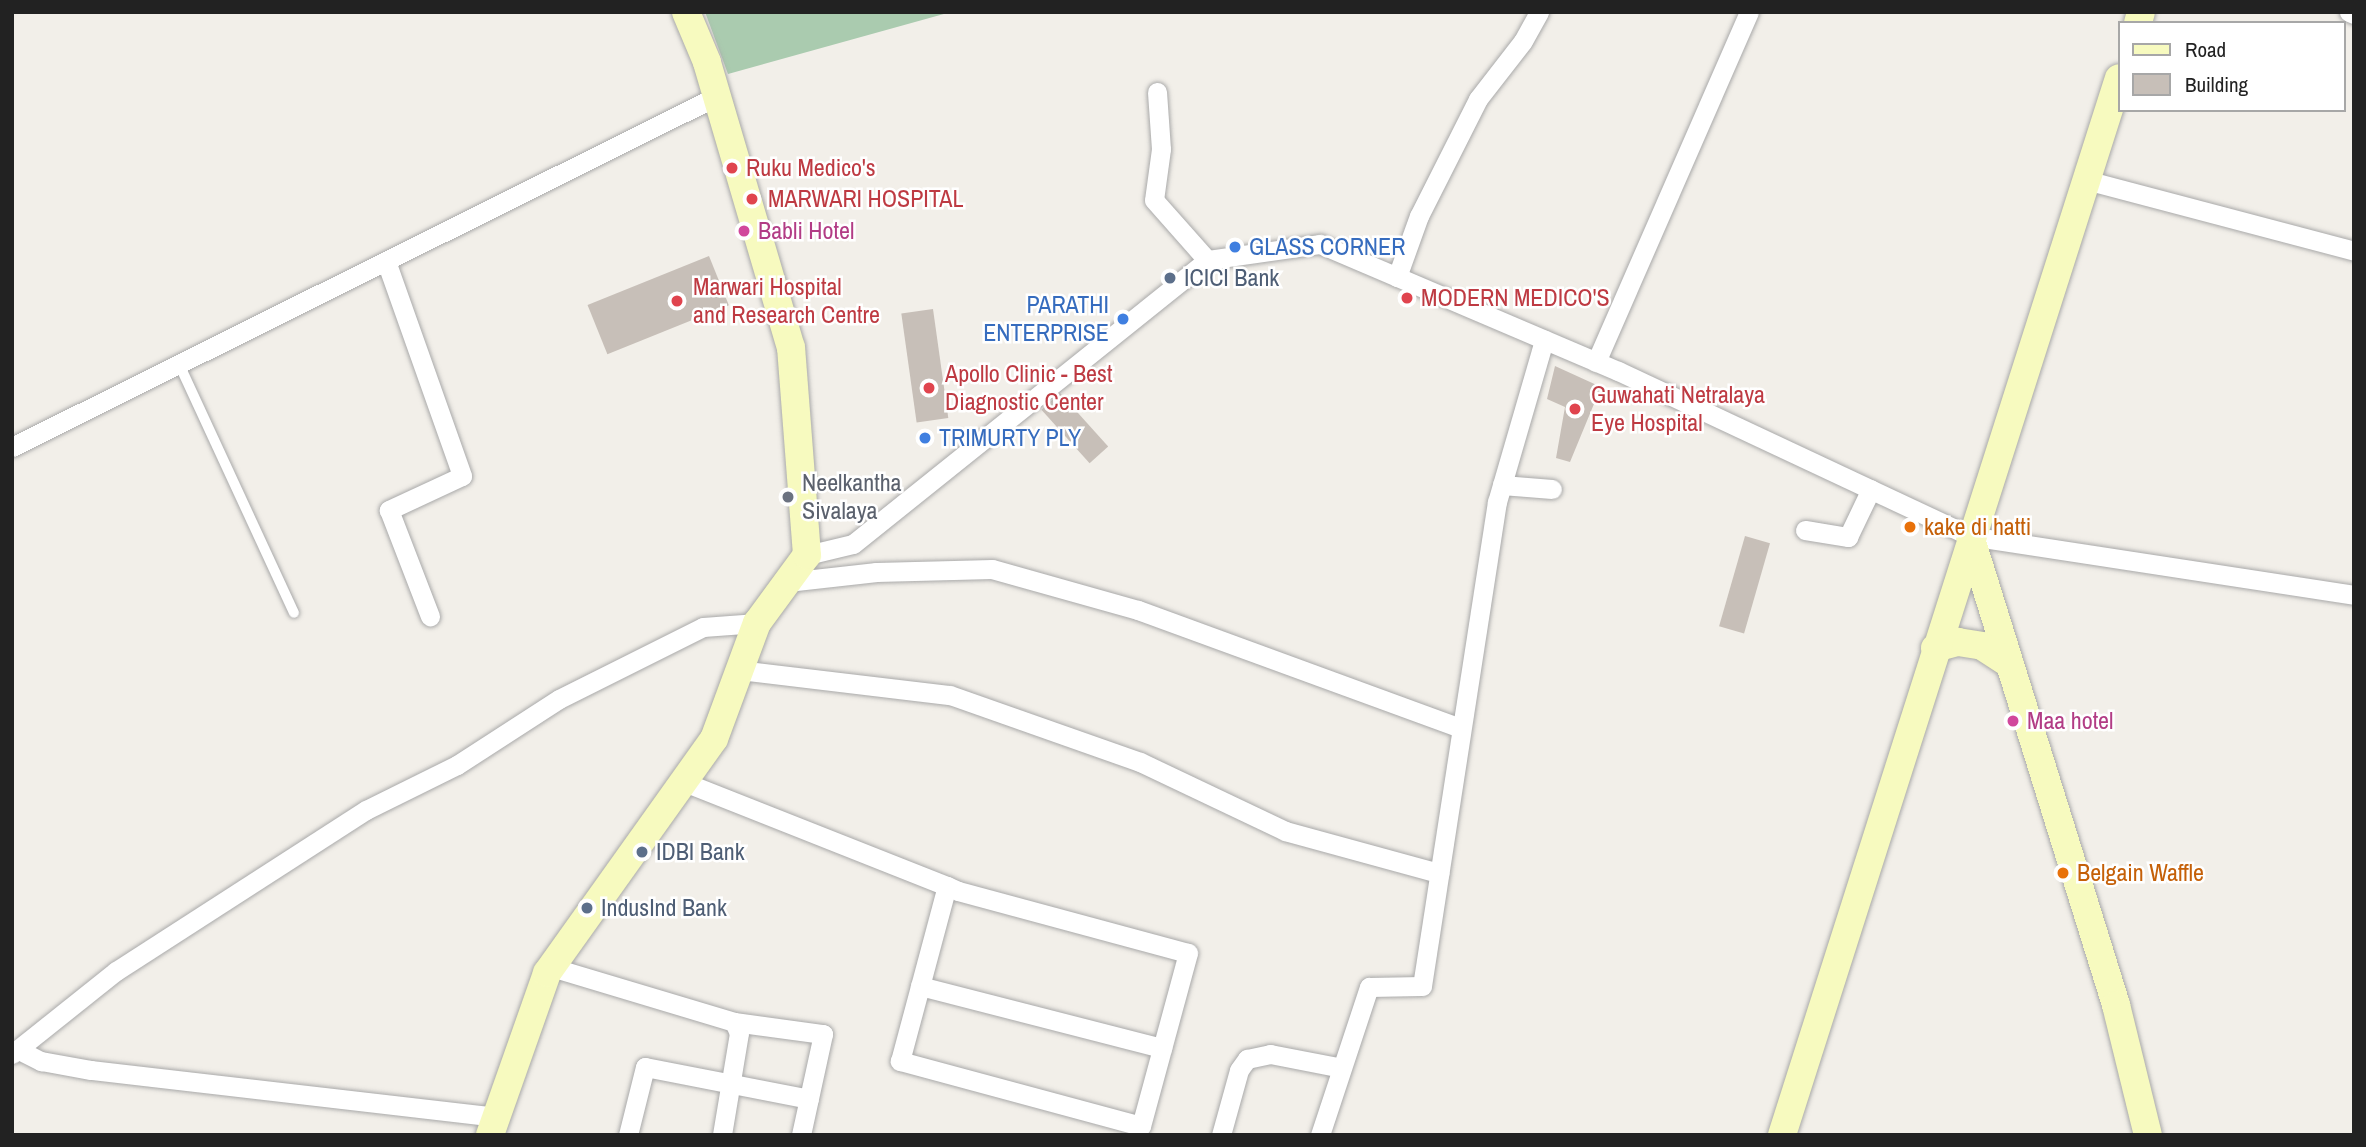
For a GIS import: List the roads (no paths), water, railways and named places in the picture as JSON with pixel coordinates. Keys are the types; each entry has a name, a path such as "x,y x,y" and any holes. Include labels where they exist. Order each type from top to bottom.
{"street":[{"path":"686,12 717,96 791,348 807,555"},
{"path":"1397,277 1419,216 1478,99 1523,41 1539,12"},
{"path":"1596,362 1749,12"},
{"path":"2349,12 2354,14"},
{"path":"1782,1135 1970,536 2118,81"},
{"path":"1157,92 1161,149 1154,200 1208,260"},
{"path":"12,447 717,96"},
{"path":"2086,180 2354,251"},
{"path":"16,1052 91,1070 493,1126 551,967 714,739 757,623 807,555 853,544 1208,260 1320,244 1596,362 1970,536 2354,595"},
{"path":"386,261 462,476 389,510 430,617"},
{"path":"1320,1135 1369,987 1422,986 1460,728 1502,485 1544,340"},
{"path":"1502,485 1552,489"},
{"path":"1805,530 1848,537 1871,489"},
{"path":"1970,536 2116,1005 2148,1135"},
{"path":"787,582 876,572 992,569 1138,610 1460,728"},
{"path":"16,1052 116,971 366,810 457,765 559,699 703,627 757,623"},
{"path":"1936,648 1958,642 1982,646 2010,664"},
{"path":"739,670 950,695 1140,762 1285,831 1439,873"},
{"path":"684,782 947,886 1188,953 1141,1126 900,1061 947,886"},
{"path":"551,967 734,1022 823,1034 801,1135"},
{"path":"920,986 1162,1048"},
{"path":"722,1135 739,1033 734,1022"},
{"path":"1221,1135 1239,1070 1247,1059 1270,1054 1342,1068"},
{"path":"628,1135 646,1067 809,1099"}],"lane":[{"path":"179,364 294,613"}],"place":[{"name":"Ruku Medico's","path":"732,168"},
{"name":"MARWARI HOSPITAL","path":"752,199"},
{"name":"Babli Hotel","path":"744,231"},
{"name":"GLASS CORNER","path":"1235,247"},
{"name":"ICICI Bank","path":"1170,278"},
{"name":"MODERN MEDICO'S","path":"1407,298"},
{"name":"Marwari Hospital and Research Centre","path":"677,301"},
{"name":"PARATHI ENTERPRISE","path":"1123,319"},
{"name":"Apollo Clinic - Best Diagnostic Center","path":"929,388"},
{"name":"Guwahati Netralaya Eye Hospital","path":"1575,409"},
{"name":"TRIMURTY PLY","path":"925,438"},
{"name":"Neelkantha Sivalaya","path":"788,497"},
{"name":"kake di hatti","path":"1910,527"},
{"name":"Maa hotel","path":"2013,721"},
{"name":"IDBI Bank","path":"642,852"},
{"name":"Belgain Waffle","path":"2063,873"},
{"name":"IndusInd Bank","path":"587,908"}]}
